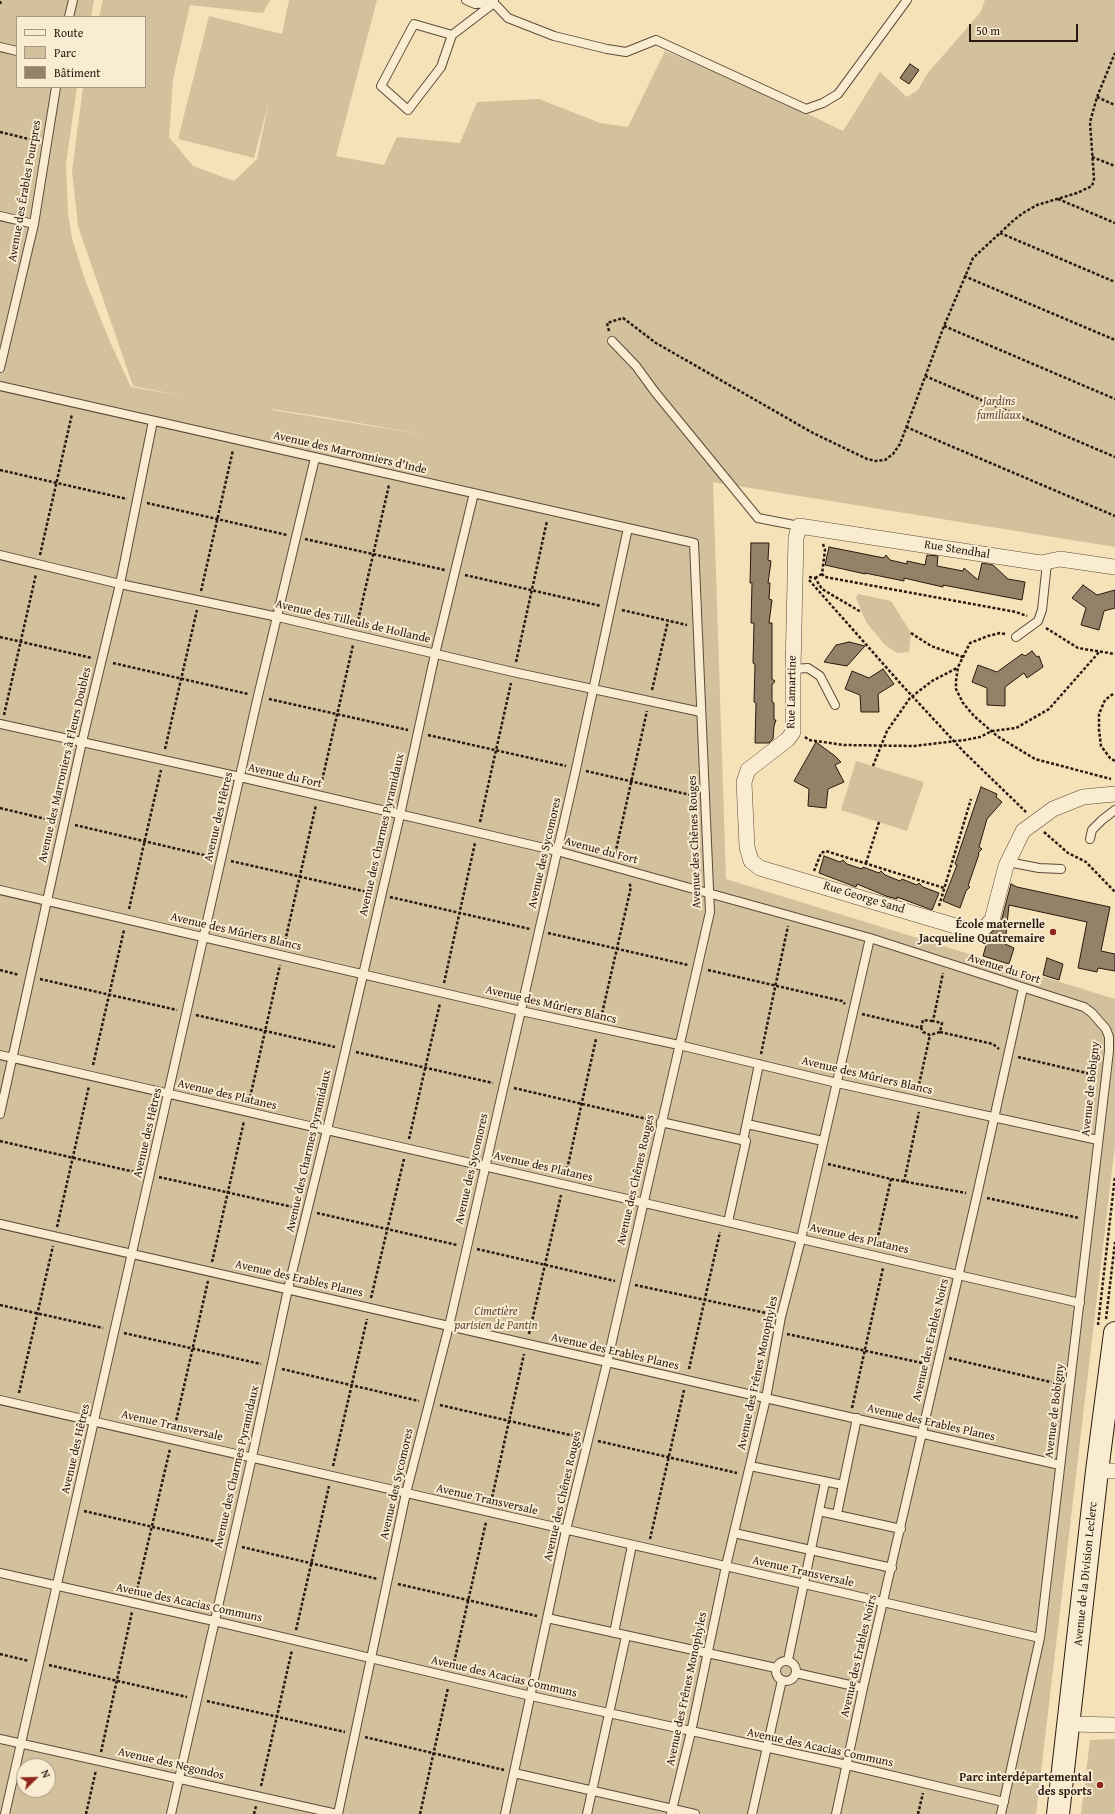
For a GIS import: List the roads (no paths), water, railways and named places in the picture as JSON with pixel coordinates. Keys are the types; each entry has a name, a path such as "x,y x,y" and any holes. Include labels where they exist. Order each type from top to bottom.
{"main road":[{"name":"Avenue de la Division Leclerc","path":"1058,1814 1069,1724 1106,1471 1115,1333"}],"street":[{"name":"Rue Stendhal","path":"798,532 1041,563 1047,563 1060,559 1115,567"},
{"name":"Rue Lamartine","path":"750,861 747,847 744,782 748,770 788,739 793,732 793,669 798,532"},
{"path":"1008,862 1023,831 1052,808 1084,797 1115,794"},
{"name":"Rue George Sand","path":"750,861 760,868 979,933 992,920 1008,862"},
{"path":"1069,1724 1115,1725"}],"lane":[{"path":"70,16 73,0"},
{"path":"466,0 475,4 494,2"},
{"path":"494,2 508,18 554,36 607,49 626,52 656,40 806,109 823,103 838,94 907,0"},
{"path":"452,35 414,24 381,86 408,110 441,67 452,35 494,2"},
{"path":"0,47 16,51"},
{"name":"Avenue des Érables Pourpres","path":"0,368 34,224 56,88"},
{"path":"0,216 34,224"},
{"path":"612,341 636,366 758,518 798,532"},
{"name":"Avenue des Marronniers d'Inde","path":"0,386 694,543"},
{"name":"Avenue des Marroniers à Fleurs Doubles","path":"0,1114 82,742 120,584 153,421"},
{"name":"Avenue des Hêtres","path":"5,1814 132,1252 151,1175 258,696 315,458"},
{"name":"Avenue des Charmes Pyramidaux","path":"171,1814 252,1457 288,1289 327,1130 362,973 400,815 435,654 474,494"},
{"name":"Avenue des Sycomores","path":"338,1814 406,1493 449,1326 594,689 628,528"},
{"name":"Avenue des Chênes Rouges","path":"505,1814 566,1530 607,1363 710,912 694,543"},
{"name":"Avenue des Tilleuls de Hollande","path":"0,556 120,584 278,617 513,672 701,712"},
{"path":"1016,637 1038,621 1042,610 1047,563"},
{"path":"793,669 808,668 820,676 835,705"},
{"name":"Avenue du Fort","path":"0,724 240,777 557,851 870,938 1084,1007 1092,1013"},
{"path":"1090,839 1092,830 1115,810"},
{"path":"1008,862 1039,868 1061,869"},
{"name":"Avenue des Mûriers Blancs","path":"0,890 521,1011 679,1045 836,1083 1098,1140"},
{"name":"Avenue des Frênes Monophyles","path":"672,1811 691,1732 726,1566 766,1398 778,1332 801,1239 870,938"},
{"name":"Avenue des Erables Noirs","path":"836,1814 863,1688 901,1529 1023,988"},
{"name":"Avenue de Bobigny","path":"1001,1814 1040,1638 1106,1077 1109,1037 1106,1029 1092,1013"},
{"name":"Avenue des Platanes","path":"0,1055 1080,1303"},
{"path":"728,1222 746,1142 743,1141 758,1064"},
{"path":"661,1122 743,1141"},
{"path":"746,1124 823,1141"},
{"name":"Avenue des Erables Planes","path":"0,1224 132,1252 607,1363 1060,1465"},
{"name":"Avenue Transversale","path":"0,1400 1040,1638"},
{"path":"837,1514 854,1418"},
{"path":"750,1466 843,1485"},
{"path":"788,1660 825,1482"},
{"path":"819,1511 901,1529"},
{"path":"734,1533 892,1568"},
{"path":"614,1633 632,1545"},
{"name":"Avenue des Acacias Communs","path":"0,1573 56,1587 294,1639 531,1696 847,1765 1004,1802"},
{"path":"547,1618 776,1668"},
{"path":"587,1814 626,1636"},
{"path":"782,1680 777,1675 776,1668 781,1662 788,1660"},
{"path":"782,1680 792,1679 796,1673 796,1666 788,1660"},
{"path":"796,1673 863,1688"},
{"path":"752,1814 782,1680"},
{"name":"Avenue des Negondos","path":"0,1738 20,1744 99,1760 338,1814"},
{"path":"514,1773 672,1811 695,1814"}],"place":[{"name":"École maternelle Jacqueline Quatremaire","path":"1053,932"},
{"name":"Parc interdépartemental des sports","path":"1100,1785"}],"park label":[{"name":"Jardins familiaux","path":"999,409"},
{"name":"Cimetière parisien de Pantin","path":"496,1319"}]}
